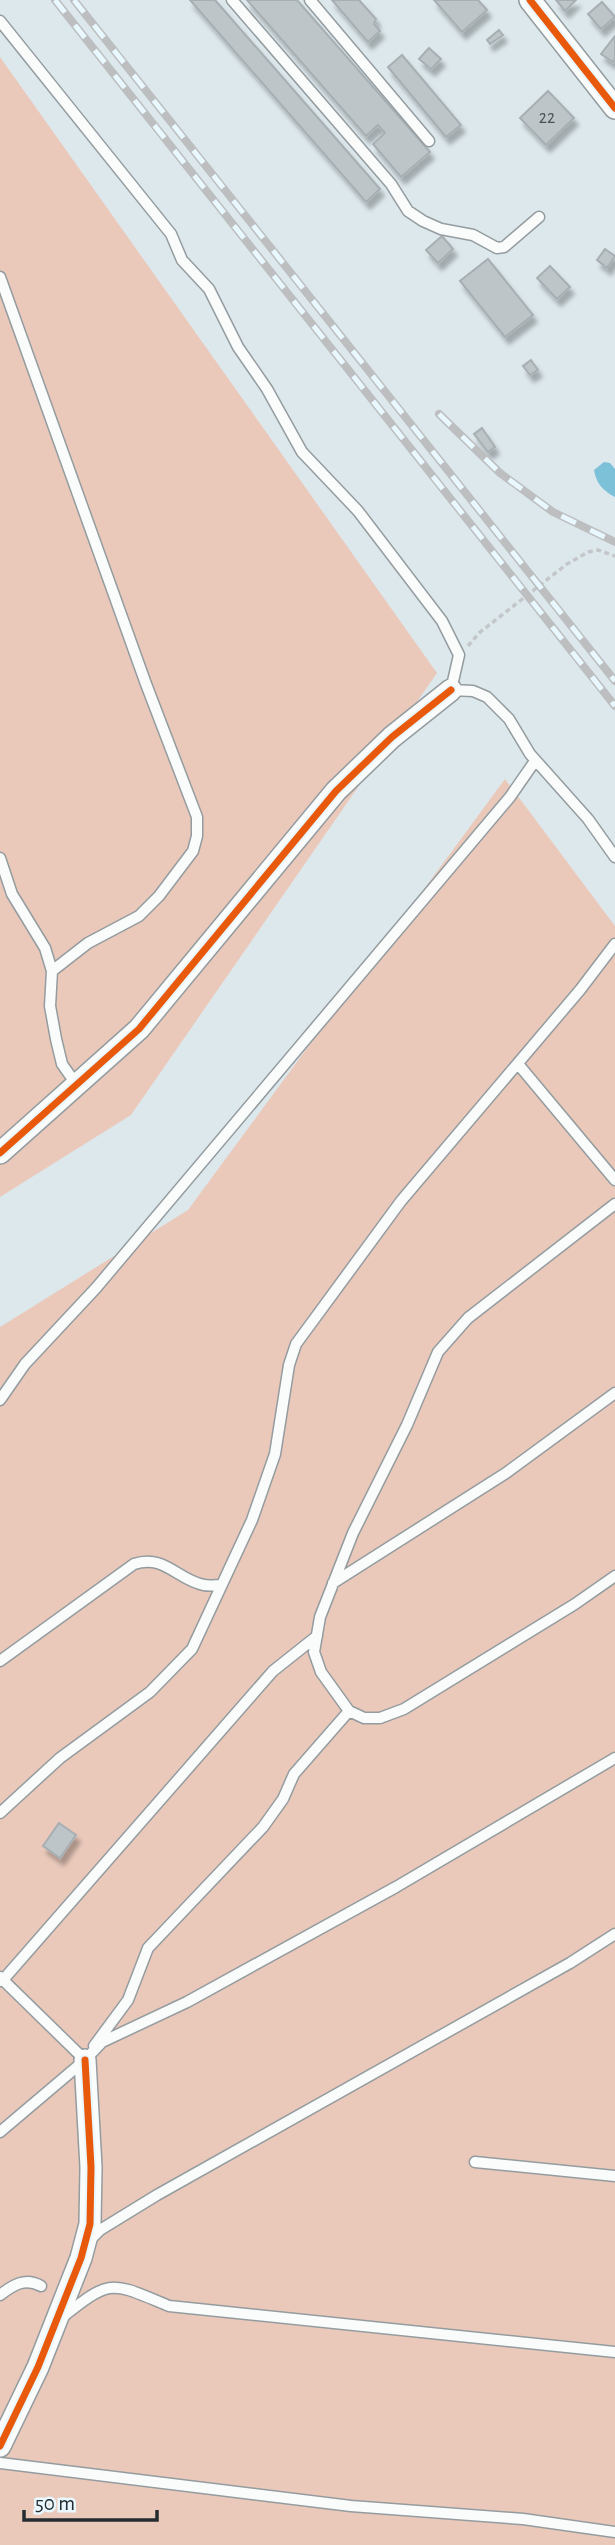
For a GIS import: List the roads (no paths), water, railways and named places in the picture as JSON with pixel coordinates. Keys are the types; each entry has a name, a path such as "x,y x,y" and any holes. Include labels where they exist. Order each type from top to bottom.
{"street":[{"path":"530,0 615,108"},
{"path":"0,1153 139,1029 336,790 392,737 451,690"},
{"path":"0,2446 56,2323 90,2224 91,2167 85,2060"}],"lane":[{"path":"232,0 391,184 408,211 441,229 473,235 497,248 505,247 539,217"},
{"path":"310,0 429,141"},
{"path":"0,21 171,234 181,260 209,289 238,347 267,389 302,452 358,511 442,621 459,655 451,690 472,691 487,697 509,719 535,761 588,819 615,857"},
{"path":"0,277 146,684 197,817 197,836 193,851 159,896 139,916 88,943 52,971"},
{"path":"0,1400 25,1364 96,1288 510,797 535,761"},
{"path":"0,858 12,894 45,948 52,971 50,1006 56,1039 62,1064 76,1084"},
{"path":"0,1814 60,1758 150,1692 192,1649 251,1520 275,1454 289,1365 296,1344 401,1201 580,990 615,944"},
{"path":"518,1064 615,1180"},
{"path":"615,1204 468,1318 438,1352 407,1425 353,1533 320,1617 314,1652 321,1672 349,1711 364,1718 380,1718 404,1709 575,1604 615,1576"},
{"path":"333,1583 506,1473 615,1393"},
{"path":"0,1661 134,1564 146,1560 157,1562 203,1585 221,1585"},
{"path":"85,2060 1,1979 273,1671 317,1636"},
{"path":"85,2060 128,2000 148,1948 263,1827 283,1799 294,1774 349,1711"},
{"path":"0,2132 85,2060 102,2042 187,2003 396,1887 615,1758"},
{"path":"85,2244 100,2230 157,2195 570,1963 615,1934"},
{"path":"475,2162 615,2176"},
{"path":"0,2295 22,2281 41,2286"},
{"path":"56,2323 93,2293 107,2287 120,2286 169,2306 615,2352"},
{"path":"0,2463 351,2505 523,2519 615,2532"}],"water":[{"path":"604,462 610,463 615,469 615,497 596,479 594,470"}],"railway":[{"path":"55,0 615,706"},
{"path":"74,0 615,681"},
{"path":"439,414 500,473 553,512 615,542"}]}
